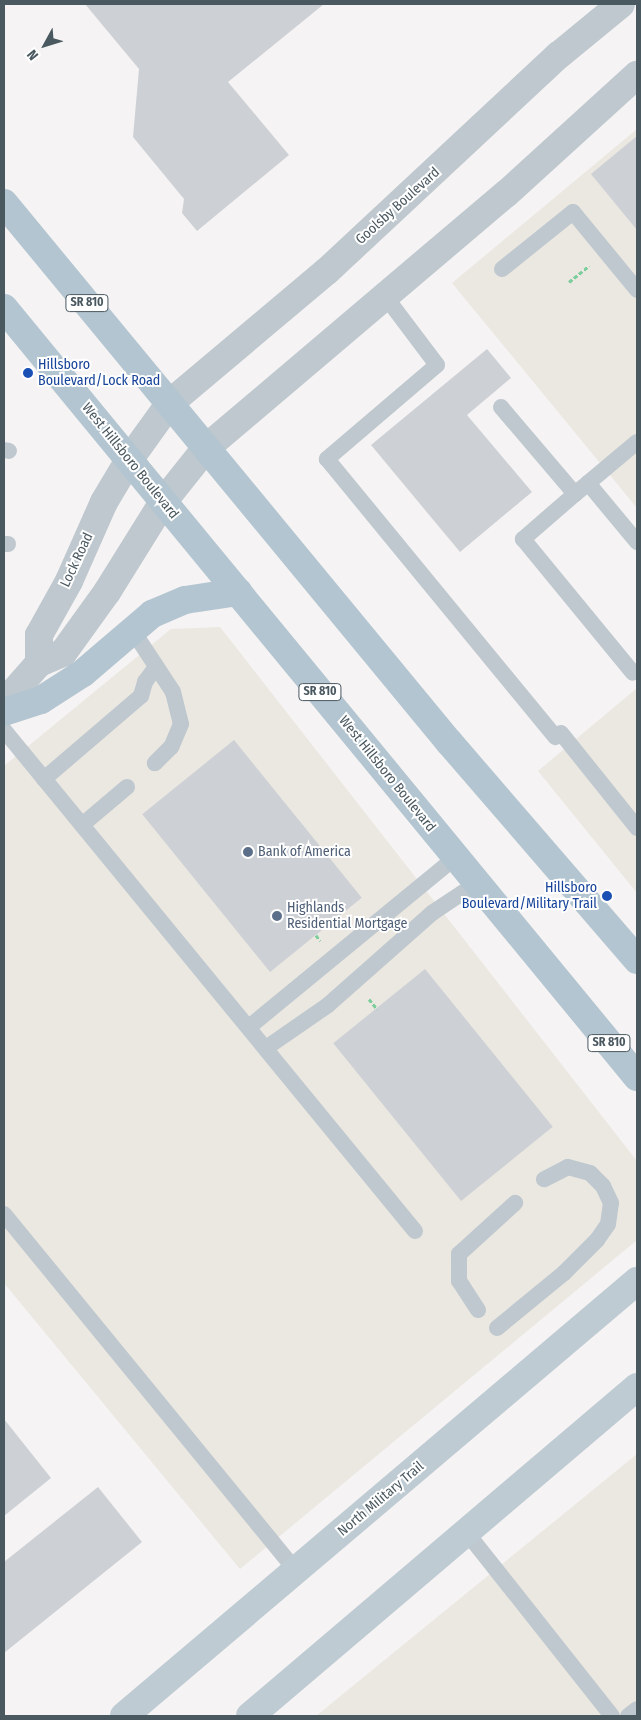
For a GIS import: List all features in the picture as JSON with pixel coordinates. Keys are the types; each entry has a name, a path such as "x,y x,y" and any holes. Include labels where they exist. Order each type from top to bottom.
{"main road":[{"name":"SR 810","path":"4,203 449,742 637,960"},
{"name":"West Hillsboro Boulevard","path":"4,308 637,1077"},
{"path":"4,712 41,700 83,673 152,614 185,600 238,592"}],"street":[{"name":"Goolsby Boulevard","path":"129,460 170,403 326,271 560,55 621,4"},
{"path":"4,703 40,663 63,653 107,592 163,502 206,448 506,194 637,75"},
{"name":"Lock Road","path":"40,663 39,635 69,581 104,502 129,460"},
{"name":"North Military Trail","path":"124,1716 637,1281"},
{"path":"250,1716 637,1387"}],"lane":[{"path":"502,269 573,212 637,290"},
{"path":"385,296 437,365 327,458 637,828"},
{"path":"500,407 575,494"},
{"path":"633,673 523,540 637,442"},
{"path":"588,483 637,542"},
{"path":"133,631 173,692 181,724 171,747 156,763"},
{"path":"44,779 142,696 145,682 156,667"},
{"path":"4,730 250,1027 415,1231"},
{"path":"82,825 127,787"},
{"path":"250,1027 456,857"},
{"path":"266,1048 328,1005 432,913 477,883"},
{"path":"497,1328 564,1273 598,1240 608,1224 610,1203 603,1186 590,1173 568,1167 544,1179"},
{"path":"478,1310 459,1281 459,1254 515,1203"},
{"path":"4,1214 295,1570"},
{"path":"467,1533 612,1716"},
{"path":"628,1716 637,1709"}],"shaded area":[{"path":"637,129 637,508 452,283"},
{"path":"220,627 637,1161 637,1240 240,1569 4,1283 4,766 171,629"},
{"path":"637,688 637,893 538,771"},
{"path":"637,1454 637,1716 316,1716"}],"building":[{"path":"85,4 324,4 228,82 289,155 197,231 182,213 184,199 133,137 139,69"},
{"path":"637,136 637,230 591,174"},
{"path":"487,349 511,378 467,415 532,492 460,552 371,445"},
{"path":"234,740 362,898 270,972 142,814"},
{"path":"425,969 553,1127 461,1201 333,1043"},
{"path":"4,1419 51,1478 4,1516"},
{"path":"98,1487 142,1542 4,1653 4,1562"}],"place":[{"name":"Hillsboro Boulevard/Lock Road","path":"28,373"},
{"name":"Bank of America","path":"248,852"},
{"name":"Hillsboro Boulevard/Military Trail","path":"607,896"},
{"name":"Highlands Residential Mortgage","path":"277,916"}]}
